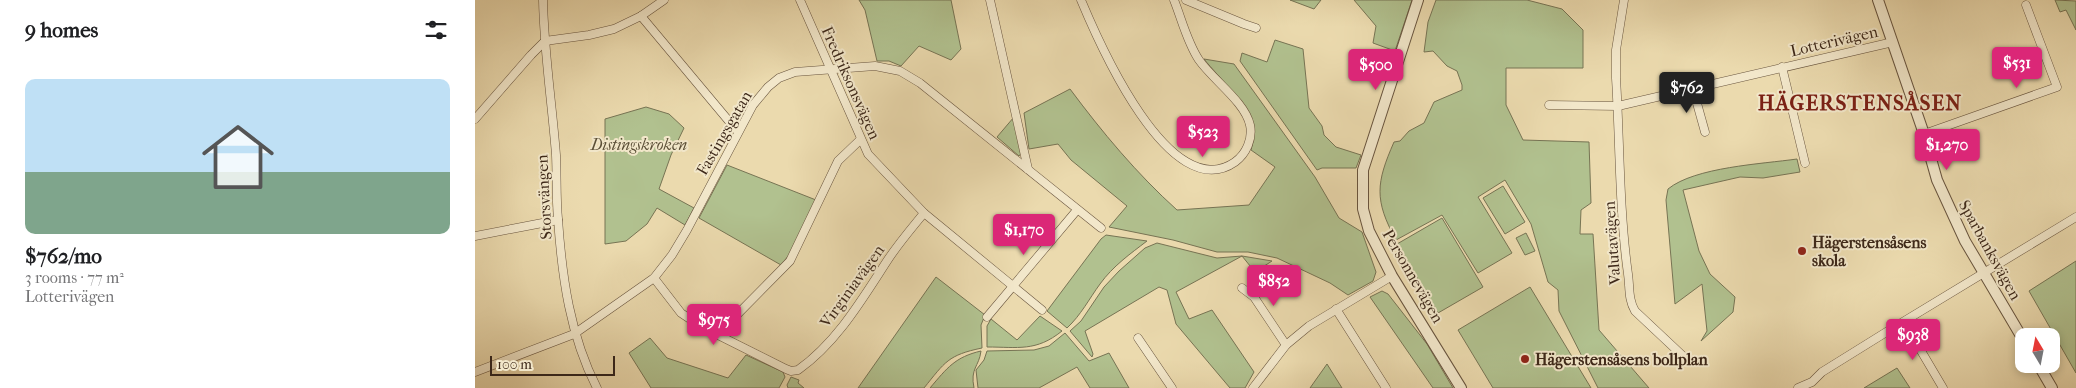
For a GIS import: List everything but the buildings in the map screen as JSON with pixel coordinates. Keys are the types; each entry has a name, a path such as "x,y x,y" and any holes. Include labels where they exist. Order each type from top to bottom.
{"street":[{"name":"Storsvängen","path":"543,0 556,158 558,220 565,285 574,334 597,388"},
{"path":"475,120 545,41 603,32 641,16 664,0"},
{"name":"Fredriksonsvägen","path":"800,0 860,140 868,154 924,213 1042,310"},
{"path":"990,0 1028,169"},
{"path":"1081,0 1114,71 1163,144 1179,159 1199,169 1219,169 1235,162 1247,148 1250,134 1249,121 1239,105 1199,60 1174,0"},
{"path":"1185,0 1256,28"},
{"name":"Personnevägen","path":"1418,0 1363,170 1362,198 1366,220 1392,276 1461,388"},
{"name":"Valutavägen","path":"1624,0 1616,50 1624,247 1631,304 1635,311 1683,357"},
{"name":"Sparbanksvägen","path":"1878,0 1937,180 1965,241 2016,328"},
{"path":"1923,134 2057,87 2026,5"},
{"path":"641,16 738,132"},
{"name":"Lotterivägen","path":"1618,106 1893,42"},
{"name":"Fastingsgatan","path":"475,372 574,334 654,278 672,255 687,230 753,105 773,82 790,73 875,66 900,71 920,83 1101,228"},
{"name":"Lotterivägen","path":"1783,67 1805,163"},
{"path":"1693,88 1705,132"},
{"path":"1549,105 1618,106"},
{"path":"654,278 681,312 717,335 790,261 802,240 837,161 860,140"},
{"path":"987,317 1077,210"},
{"name":"Virginiavägen","path":"717,335 786,369 791,371 797,370 829,342 855,311 888,260 924,213"},
{"path":"1797,388 1812,385 1822,372 2076,217"},
{"path":"475,236 558,220"},
{"path":"1253,388 1286,345 1309,326 1392,276"},
{"path":"1242,288 1254,297 1286,345"},
{"path":"1336,309 1386,388"},
{"path":"1904,322 1943,388"},
{"path":"1138,338 1171,388"},
{"path":"2043,373 2052,388"}],"green space":[{"path":"859,0 951,0 961,49 951,60 919,46 901,66 889,61 877,61 865,10"},
{"path":"1290,0 1321,0 1314,9"},
{"path":"1354,0 1412,0 1395,51 1373,43 1376,26"},
{"path":"1436,0 1527,0 1562,9 1583,30 1583,68 1506,68 1506,105 1523,140 1589,142 1591,203 1581,210 1580,234 1593,234 1599,330 1649,388 1598,388 1559,311 1558,290 1548,282 1531,224 1505,180 1478,197 1512,253 1478,273 1442,215 1396,240 1384,214 1380,191 1384,169 1394,142 1400,141 1409,131 1424,123 1434,102 1462,90 1457,71 1447,66 1433,51 1424,52 1428,22"},
{"path":"2055,0 2076,1 2076,30 2066,10 2060,12"},
{"path":"1275,40 1303,49 1309,108 1322,126 1324,135 1336,147 1361,155 1356,168 1322,168 1317,170 1240,61 1242,53 1267,62"},
{"path":"1204,59 1234,64 1315,177 1339,218 1362,232 1376,272 1373,281 1348,295 1330,283 1277,258 1248,252 1217,252 1173,240 1109,227 1127,206 1071,160 1058,144 1029,149 1024,113 1070,89 1121,152 1177,210 1249,205 1275,167 1251,150 1254,132 1250,117 1232,91"},
{"name":"Distingskroken","path":"646,107 669,114 684,128 671,155 659,189 694,208 685,225 657,208 647,224 626,241 605,244 605,119"},
{"path":"1014,117 1022,152 1019,156 997,137"},
{"path":"1797,159 1800,172 1763,178 1740,177 1683,190 1699,251 1710,274 1735,297 1733,312 1701,341 1707,331 1702,284 1675,304 1666,200 1668,189 1680,182 1711,171"},
{"path":"727,165 816,200 793,250 781,265 699,218"},
{"path":"1503,186 1525,222 1505,234 1483,198"},
{"path":"1442,218 1483,287 1438,313 1397,244"},
{"path":"1526,233 1535,251 1525,255 1516,238"},
{"path":"1106,235 1147,241 1110,272 1067,328 1047,311"},
{"path":"1157,243 1217,258 1242,256 1176,292 1189,319 1212,310 1254,372 1245,388 1230,388 1176,324 1167,290 1159,287 1085,331 1093,354 1092,357 1070,331 1081,321 1104,287 1119,271 1145,248"},
{"path":"1242,256 1272,261 1255,272"},
{"path":"2076,261 2076,373 2060,345 2060,328 2050,328 2029,291"},
{"path":"936,277 985,315 981,325 982,348 954,357 948,361 924,388 858,388"},
{"name":"Hägerstensåsens bollplan","path":"1530,287 1591,388 1493,388 1458,330"},
{"path":"1382,291 1388,294 1427,344 1453,388 1433,388 1370,297"},
{"path":"1040,316 1062,331 1044,342 1026,347 987,347 987,326 991,319 1017,340"},
{"path":"1065,333 1089,361 1109,353 1129,388 1090,388 1077,367 1039,388 978,388 976,370 984,360 987,351 1034,350 1049,346"},
{"path":"650,338 667,358 728,378 746,355 783,372 785,377 779,388 651,388 629,353"},
{"path":"981,351 973,376 974,388 930,388 952,364 972,353"},
{"path":"1327,364 1342,388 1310,388"},
{"path":"1897,368 1910,388 1864,388"},
{"path":"791,377 799,380 798,383 804,388 788,388 787,385"}],"place":[{"name":"Hägerstensåsens skola","path":"1802,251"},
{"name":"Hägerstensåsens bollplan","path":"1525,359"}],"district":[{"name":"HÄGERSTENSÅSEN","path":"1860,103"}]}
